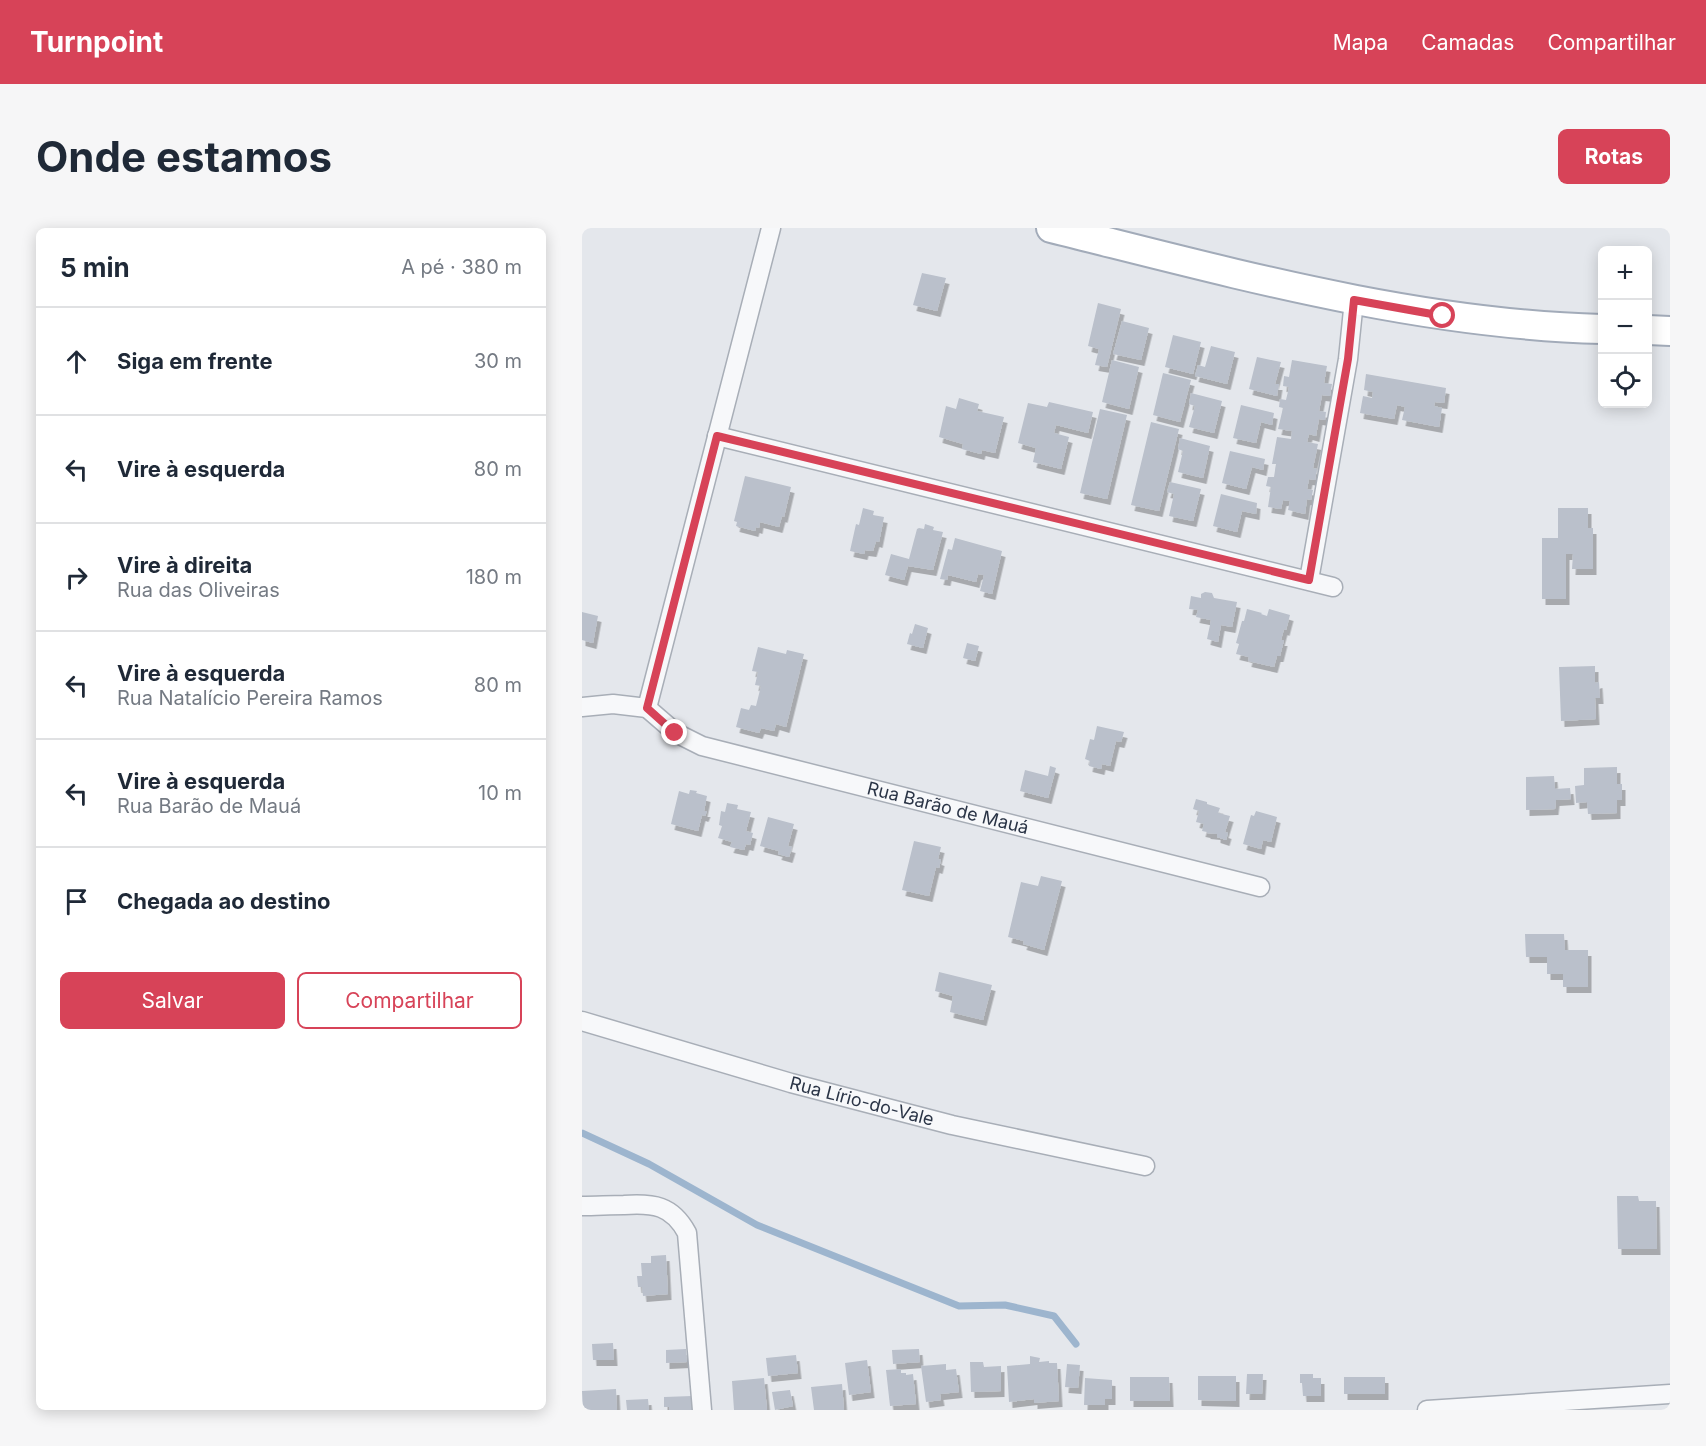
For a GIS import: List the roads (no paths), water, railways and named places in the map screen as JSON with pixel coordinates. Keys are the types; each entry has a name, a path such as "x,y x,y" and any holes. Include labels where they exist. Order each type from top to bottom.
{"main road":[{"path":"1051,228 1354,300 1443,316 1598,329"},
{"path":"1652,330 1670,331"}],"street":[{"path":"582,706 613,704 647,708 771,228"},
{"path":"1309,580 1348,359 1354,300"},
{"path":"717,436 1333,587"},
{"name":"Rua Barão de Mauá","path":"647,708 675,733 702,746 1260,887"},
{"name":"Rua Lírio-do-Vale","path":"582,1021 879,1107 1145,1166"},
{"path":"582,1206 642,1204 658,1206 671,1212 681,1221 687,1233 702,1410"},
{"path":"1427,1410 1670,1394"}],"waterway":[{"path":"582,1133 649,1164 757,1225 959,1306 1005,1305 1054,1316 1076,1344"}]}
